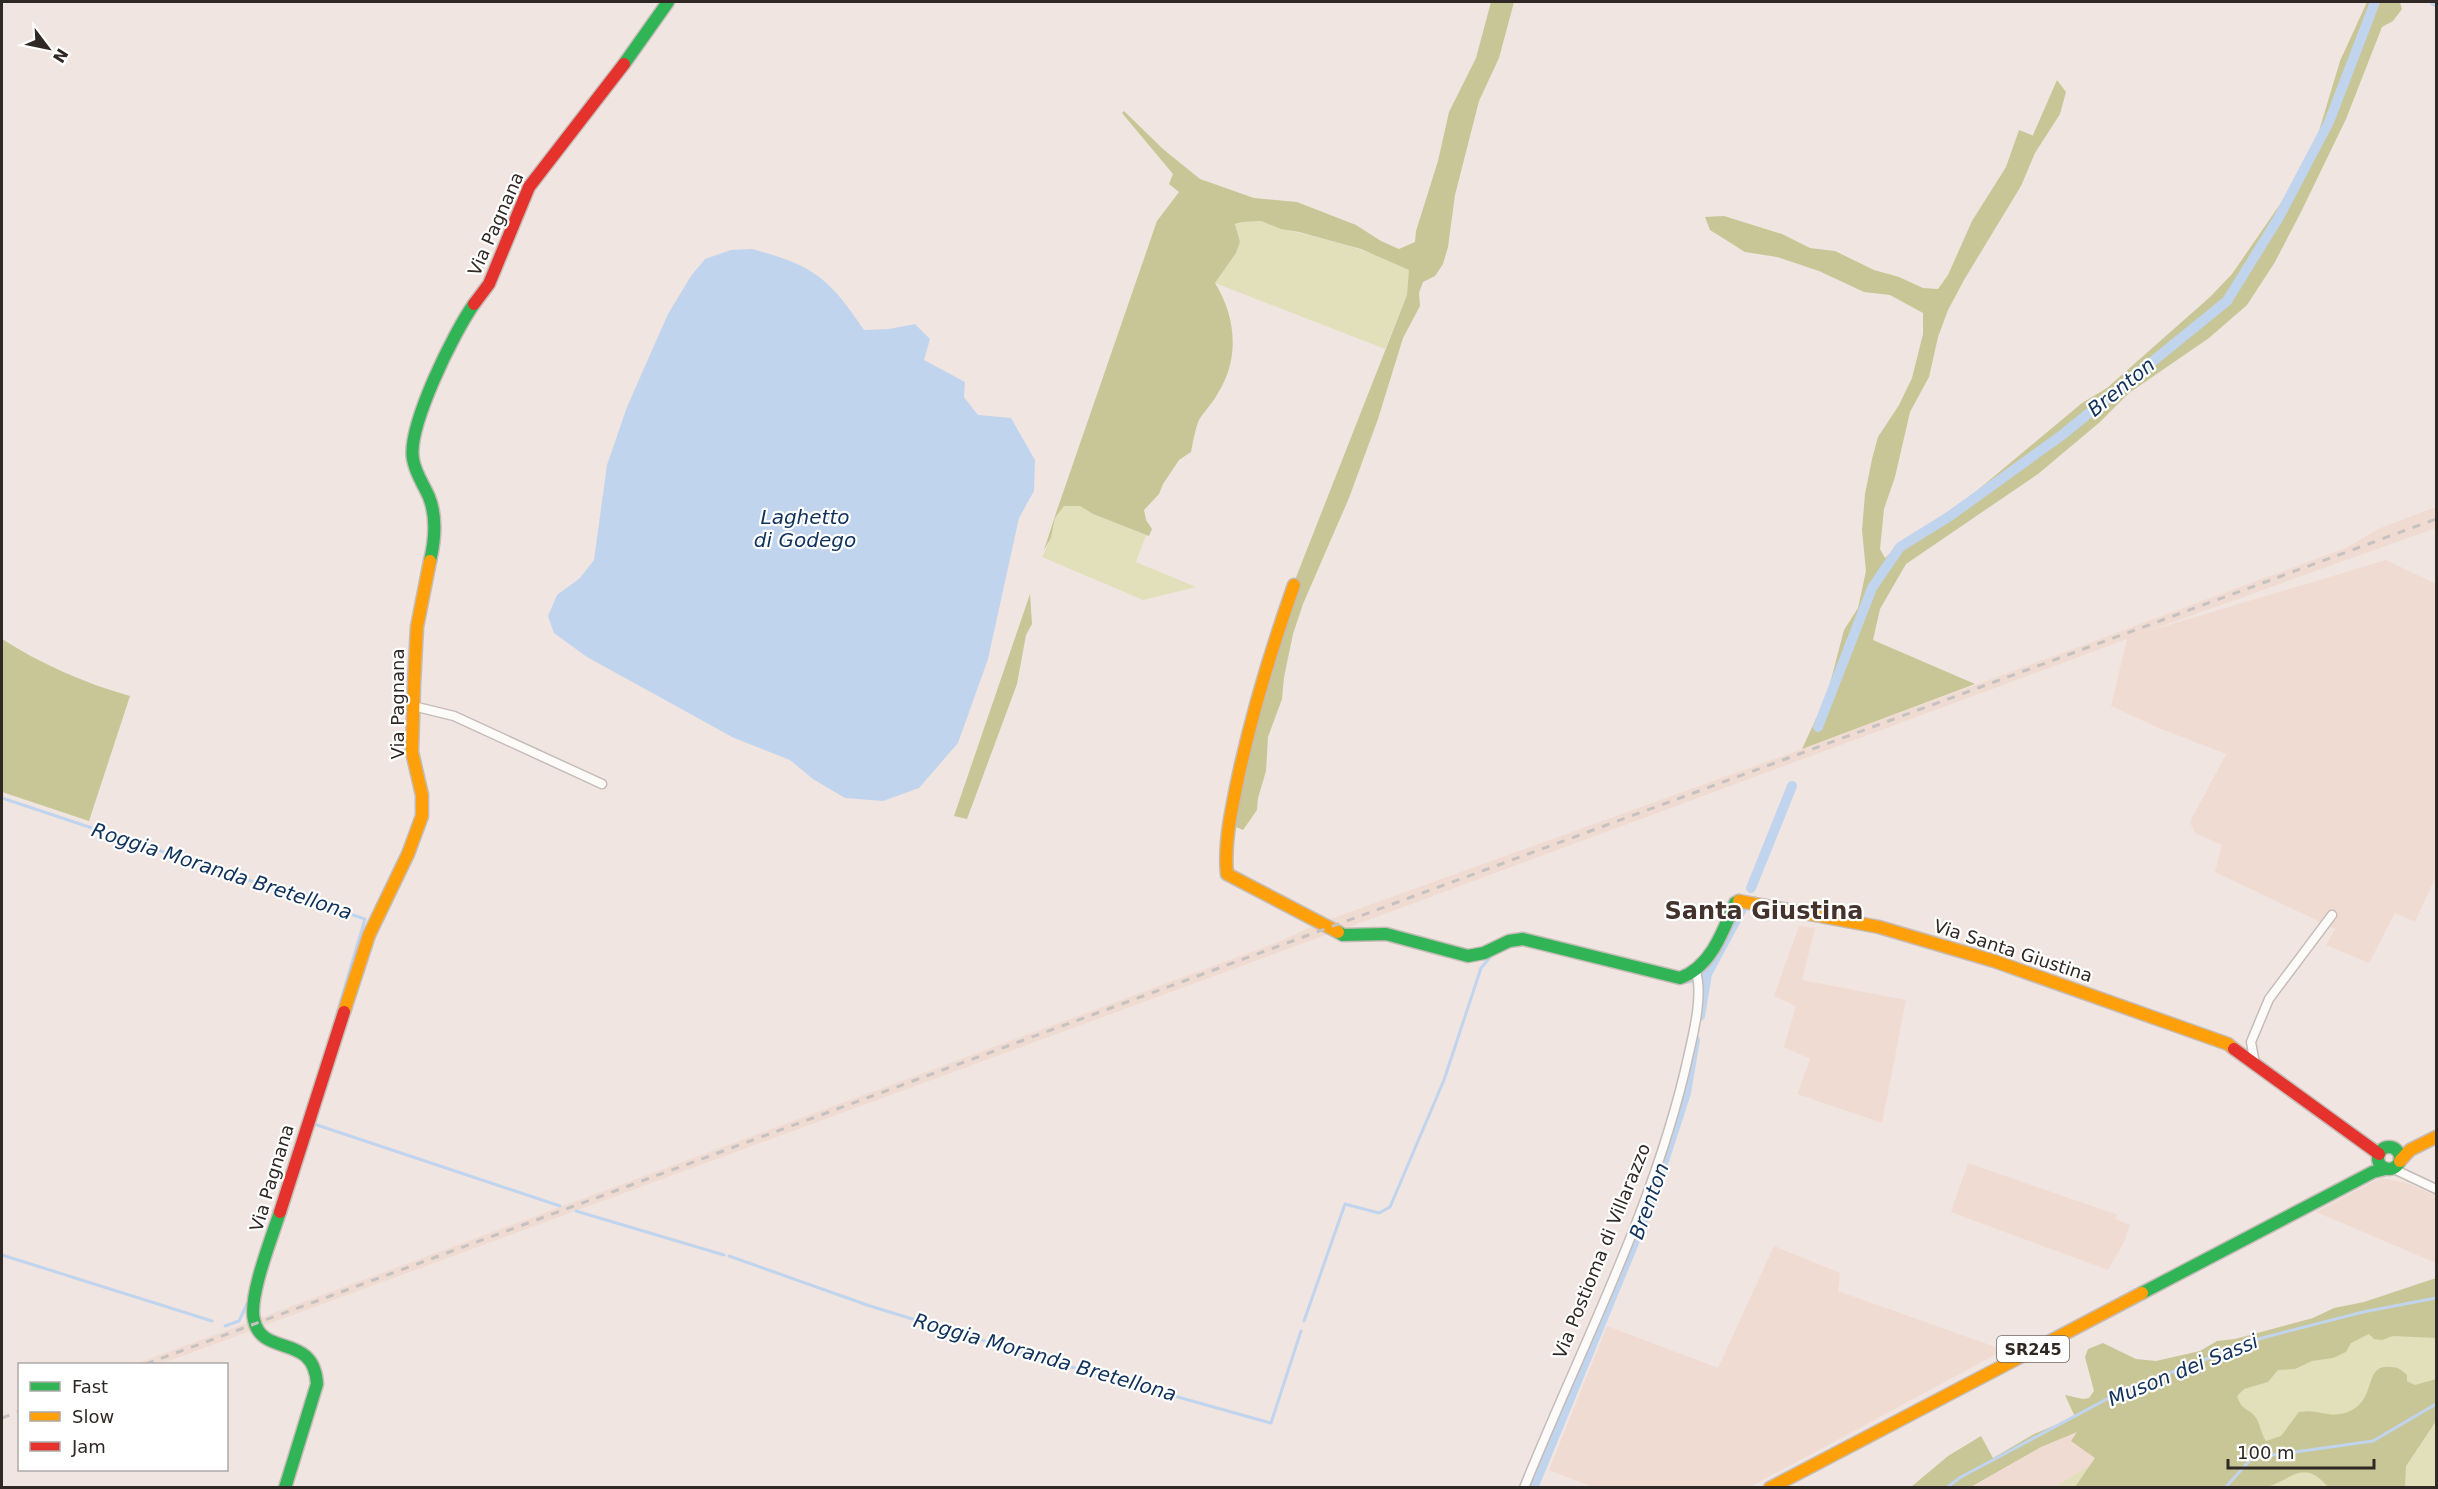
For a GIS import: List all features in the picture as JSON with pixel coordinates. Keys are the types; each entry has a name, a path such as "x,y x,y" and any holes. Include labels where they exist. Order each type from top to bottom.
{"street":[{"name":"Via Pagnana","path":"285,1488 317,1384 318,1373 312,1358 263,1337 257,1331 252,1312 272,1237 369,935 408,854 422,816 422,795 412,752 413,706 417,627 435,535 430,498 414,470 412,440 421,413 455,334 489,284 529,187 643,40 668,2"},
{"path":"1294,585 1268,658 1242,755 1225,845 1227,874 1343,935 1386,934 1468,956 1484,953 1509,941 1523,939 1668,977 1684,978 1697,974"},
{"path":"413,706 454,716 602,784"},
{"name":"Via Santa Giustina","path":"1697,974 1739,901 1879,927 1994,961 2228,1044 2387,1162"},
{"path":"2255,1064 2251,1042 2269,999 2332,915"},
{"name":"Via Postioma di Villarazzo","path":"1524,1488 1652,1183 1682,1083 1694,1029 1697,974"},
{"path":"2436,1137 2387,1162 2398,1171 2436,1189"},
{"name":"SR245","path":"1770,1488 2387,1162"}],"shaded area":[{"path":"1491,2 1514,2 1499,58 1479,101 1455,195 1448,247 1443,264 1435,276 1423,282 1419,293 1420,306 1403,338 1378,419 1349,498 1303,604 1293,634 1282,699 1268,737 1266,771 1257,810 1243,830 1229,824 1248,743 1267,694 1268,684 1264,666 1300,588 1293,585 1407,295 1409,270 1361,249 1281,229 1261,221 1235,224 1240,242 1236,253 1215,283 1231,324 1233,338 1230,366 1216,397 1199,420 1191,452 1179,460 1159,494 1144,510 1146,520 1152,529 1149,536 1093,514 1080,506 1064,506 1055,518 1051,538 1044,550 1157,221 1179,192 1169,184 1173,174 1122,113 1124,111 1163,149 1200,179 1254,198 1297,202 1356,225 1399,249 1415,242 1416,231 1438,161 1449,112 1476,58"},
{"path":"2367,2 2400,2 2402,9 2393,21 2382,27 2346,119 2302,210 2275,262 2247,305 2209,338 2129,393 2100,422 2038,474 1906,564 1880,609 1873,640 1975,684 1802,749 1827,695 1844,630 1858,608 1866,571 1862,530 1865,494 1872,459 1878,437 1899,405 1912,378 1923,334 1923,313 1890,295 1864,292 1819,271 1777,257 1745,252 1710,230 1705,217 1724,216 1782,234 1810,248 1835,251 1874,270 1899,277 1923,288 1938,289 1948,275 1972,221 2006,167 2019,130 2034,136 2057,80 2066,92 2060,114 2035,153 2021,186 1948,310 1938,337 1929,377 1910,412 1895,477 1884,509 1880,549 1885,558 1973,494 2082,403 2107,388 2210,297 2232,274 2310,161 2340,61"},
{"path":"1261,221 1349,246 1410,270 1407,295 1385,349 1215,283 1236,253 1240,242 1235,225 1242,222"},
{"path":"1064,506 1080,506 1093,514 1146,535 1136,562 1196,587 1143,600 1042,557 1051,538 1055,518"},
{"path":"2436,507 2436,528 2145,632 2386,560 2436,584 2436,876 2415,922 2395,913 2369,963 2326,945 2335,929 2215,872 2222,845 2195,833 2190,822 2226,754 2159,728 2111,706 2127,639 1341,930 1325,921 1802,749 2348,547 2378,529"},
{"path":"1030,594 1032,624 1026,635 1017,684 967,819 954,816"},
{"path":"2,639 63,672 130,696 89,821 2,792"},
{"path":"1315,925 1331,933 260,1327 257,1319 1281,941"},
{"path":"1799,926 1815,928 1802,980 1906,1000 1882,1123 1797,1094 1810,1059 1784,1047 1796,1006 1774,996"},
{"path":"1968,1163 2118,1215 2115,1219 2130,1225 2124,1242 2108,1270 1951,1212"},
{"path":"2381,1178 2407,1183 2436,1196 2436,1263 2316,1212"},
{"path":"1774,1246 1840,1273 1838,1291 2004,1350 1750,1487 1593,1487 1549,1470 1607,1326 1718,1368"},
{"path":"2436,1278 2436,1338 2393,1336 2382,1340 2374,1339 2369,1334 2351,1343 2346,1352 2333,1358 2312,1361 2295,1369 2278,1370 2268,1382 2244,1389 2237,1396 2241,1405 2256,1418 2266,1441 2281,1436 2299,1412 2338,1414 2352,1410 2365,1397 2373,1376 2382,1367 2400,1369 2407,1375 2407,1381 2415,1385 2436,1379 2436,1421 2406,1466 2405,1487 2328,1487 2319,1478 2305,1472 2267,1487 2075,1487 2095,1458 2071,1441 2077,1432 2041,1447 1971,1487 1911,1487 1948,1456 1981,1436 1993,1458 2034,1434 2075,1417 2065,1395 2089,1398 2094,1391 2085,1357 2088,1349 2103,1343 2136,1359 2156,1361 2200,1351 2217,1341 2235,1339 2313,1318 2334,1308 2364,1302"},
{"path":"250,1322 253,1330 163,1363 138,1363"},
{"path":"2436,1323 2436,1487 2053,1488 2271,1355 2360,1338 2369,1333"},
{"path":"2078,1431 2095,1458 2075,1487 1971,1488 2041,1447"}],"water":[{"name":"Laghetto di Godego","path":"752,249 790,261 818,276 852,312 864,330 889,329 915,324 930,339 924,360 965,382 964,397 978,415 1011,418 1035,460 1034,491 1019,518 988,659 958,743 919,788 883,801 845,798 813,779 790,760 734,738 587,657 554,633 548,616 557,595 580,578 594,560 607,465 627,407 668,314 691,276 705,259 731,250"}],"waterway":[{"name":"Brenton","path":"1818,727 1872,588 1900,547 1950,516 2062,435 2227,301 2279,217 2329,122 2375,2"},
{"name":"Brenton","path":"1751,888 1792,786"},
{"name":"Roggia Moranda Bretellona","path":"2,798 365,919 333,1027"},
{"name":"Brenton","path":"1700,1016 1707,974 1742,909"},
{"name":"Roggia Moranda Bretellona","path":"1304,1321 1345,1204 1379,1213 1390,1207 1444,1080 1481,968 1491,956"},
{"name":"Roggia Moranda Bretellona","path":"1681,983 1701,980 1707,974"},
{"name":"Brenton","path":"1533,1488 1650,1204 1686,1093 1695,1040"},
{"name":"Roggia Moranda Bretellona","path":"311,1123 560,1206"},
{"name":"Roggia Moranda Bretellona","path":"576,1211 724,1255"},
{"name":"Roggia Moranda Bretellona","path":"2,1255 212,1321"},
{"name":"Roggia Moranda Bretellona","path":"729,1256 870,1306 1053,1362 1271,1423 1301,1331"},
{"name":"Muson dei Sassi","path":"1946,1488 1961,1477 2122,1391 2262,1338 2363,1312 2436,1298"},
{"name":"Roggia Moranda Bretellona","path":"225,1326 239,1321 247,1304"},
{"path":"2225,1488 2252,1458 2373,1441 2436,1404"}],"railway":[{"path":"149,1363 2436,519"},
{"path":"2,1418 18,1412"}],"traffic: fast":[{"path":"624,64 668,2"},
{"path":"430,561 434,537 433,512 429,497 414,464 413,444 424,403 444,357 474,304"},
{"path":"1338,932 1343,935 1386,934 1468,956 1484,953 1509,941 1523,939 1680,978 1691,973 1708,957 1735,903 1739,901"},
{"path":"2389,1147 2397,1150 2400,1158 2397,1166 2389,1169 2381,1166 2378,1158 2381,1150 2389,1147"},
{"path":"2142,1293 2373,1172 2385,1169"},
{"path":"280,1212 257,1282 254,1297 254,1320 259,1332 267,1339 307,1357 314,1368 317,1384 285,1488"}],"traffic: slow":[{"path":"344,1012 369,935 408,854 422,816 422,795 412,752 414,684 417,627 430,561"},
{"path":"1294,585 1262,683 1243,758 1232,806 1226,851 1227,874 1338,932"},
{"path":"1739,901 1879,927 1994,961 2228,1044 2234,1049"},
{"path":"2400,1161 2410,1150 2436,1137"},
{"path":"1770,1488 2142,1293"}],"traffic: jam":[{"path":"474,304 489,284 529,187 624,64"},
{"path":"280,1212 344,1012"},
{"path":"2234,1049 2379,1154"}],"district":[{"name":"Santa Giustina","path":"1764,911"}]}
